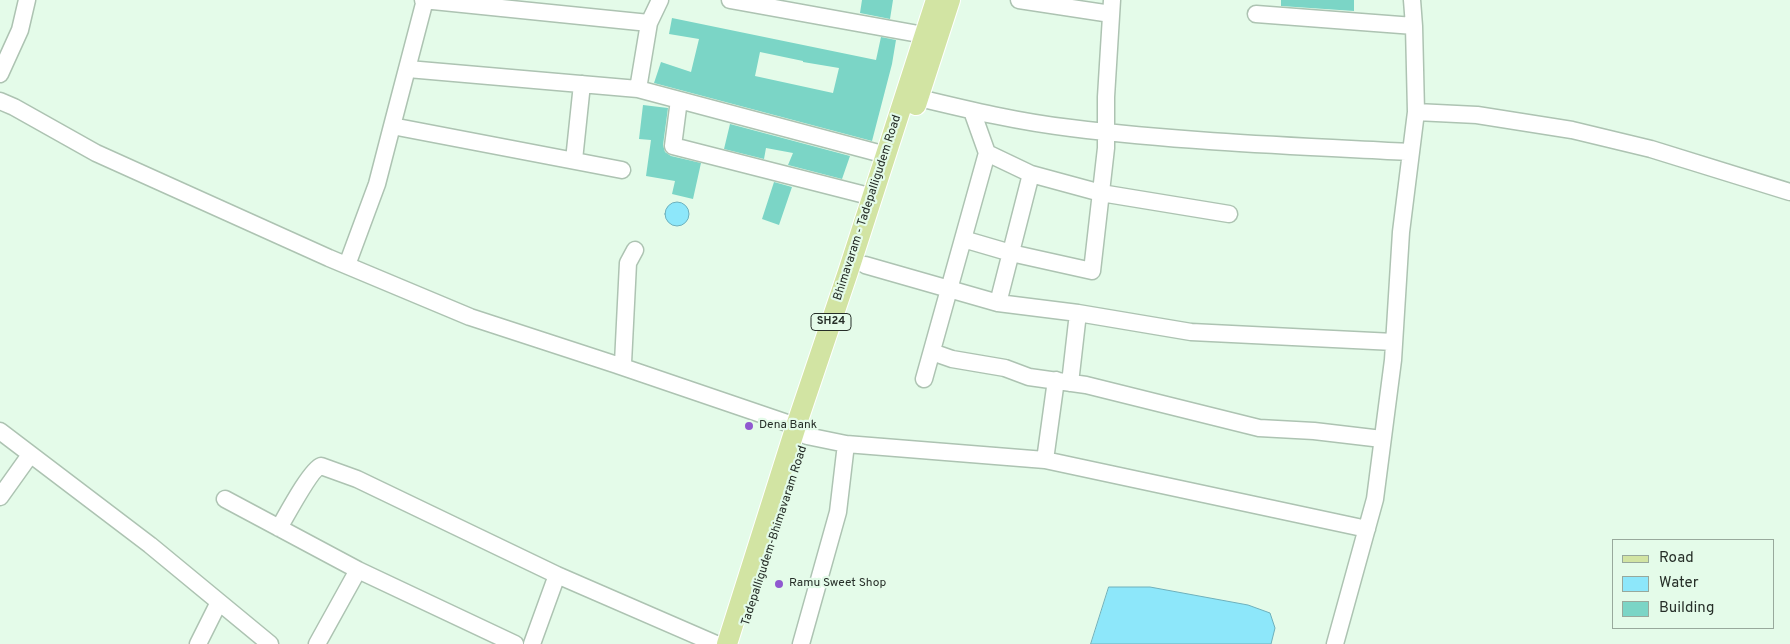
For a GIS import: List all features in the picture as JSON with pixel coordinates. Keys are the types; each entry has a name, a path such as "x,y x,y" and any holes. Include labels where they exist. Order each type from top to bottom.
{"main road":[{"name":"Bhimavaram - Tadepalligudem Road","path":"727,644 802,431 872,197 924,35 942,1"},
{"name":"Tadepalligudem-Bhimavaram Road","path":"741,644 802,431 864,265 918,98 942,1"}],"street":[{"path":"0,74 20,30 27,0"},
{"path":"347,265 377,184 408,69 424,0 649,23"},
{"path":"638,89 649,23 660,0"},
{"path":"730,0 924,35"},
{"path":"963,239 1011,253 1092,270 1106,131 1111,7 1019,0"},
{"path":"1335,644 1375,499 1394,342 1401,232 1416,112 1412,0"},
{"path":"1256,14 1414,26"},
{"path":"408,69 638,89 886,155"},
{"path":"574,160 582,84"},
{"path":"918,98 972,111 1071,128 1219,142 1411,152"},
{"path":"679,100 674,146 872,197"},
{"path":"0,101 96,152 347,265 470,317 617,364 802,431 846,444 1045,460 1367,529"},
{"path":"924,379 987,153 972,111"},
{"path":"1416,112 1477,115 1572,130 1651,150 1790,192"},
{"path":"392,126 622,170"},
{"path":"987,153 1031,174 1100,193 1229,214"},
{"path":"998,303 1031,174"},
{"path":"617,364 623,363 628,263 635,250"},
{"path":"864,265 998,303 1078,313 1192,332 1394,342"},
{"path":"1045,460 1078,313"},
{"path":"932,352 952,358 1005,368 1029,377 1086,385 1259,428 1314,431 1382,440"},
{"path":"0,432 150,545 270,644"},
{"path":"802,644 838,512 846,444"},
{"path":"0,497 30,455"},
{"path":"279,528 310,477 317,467 321,466 357,479 557,574 716,644"},
{"path":"224,499 358,570 515,644"},
{"path":"317,644 358,570"},
{"path":"532,644 557,574"},
{"path":"198,644 219,602"}],"water":[{"path":"677,202 685,206 689,214 685,222 677,226 669,222 665,214 669,206"},
{"path":"1109,587 1150,587 1248,605 1270,613 1275,628 1271,644 1091,644"}],"building":[{"path":"862,0 893,0 890,19 860,13"},
{"path":"1281,0 1354,0 1354,11 1281,6"},
{"path":"672,18 876,60 881,37 896,40 892,64 872,141 654,83 661,62 691,72 699,39 669,34","holes":["760,52 839,68 833,93 755,76"]},
{"path":"643,105 668,108 663,145 665,152 671,156 701,163 693,199 672,194 675,181 646,176 651,140 639,139"},
{"path":"730,124 850,156 842,179 788,165 793,153 766,148 764,159 724,149"},
{"path":"774,182 792,187 779,225 762,219"}],"place":[{"name":"Dena Bank","path":"749,426"},
{"name":"Ramu Sweet Shop","path":"779,584"}]}
